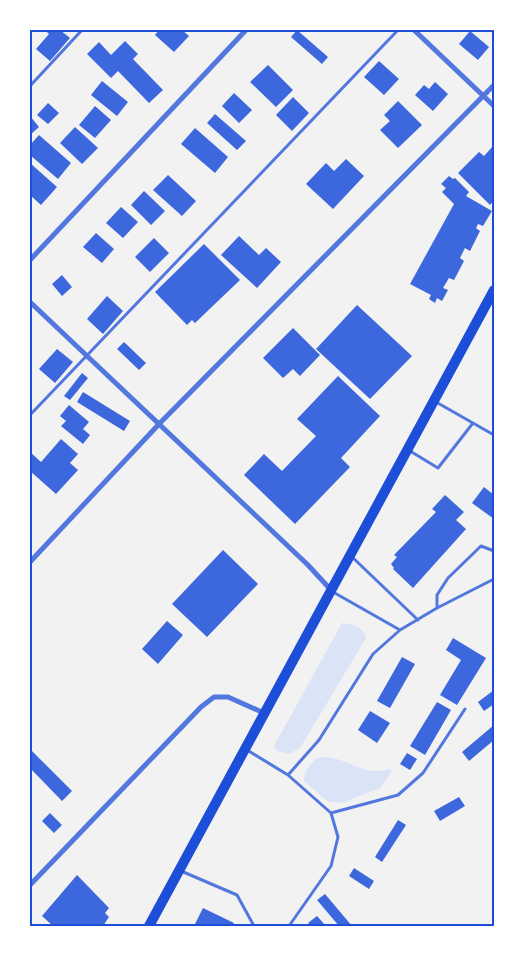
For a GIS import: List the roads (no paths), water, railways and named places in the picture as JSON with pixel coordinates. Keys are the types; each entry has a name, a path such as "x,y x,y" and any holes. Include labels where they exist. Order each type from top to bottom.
{"main road":[{"path":"149,926 494,290"}],"street":[{"path":"30,260 246,30"},
{"path":"414,30 494,106"},
{"path":"30,562 160,423 494,85"},
{"path":"30,302 160,423 308,565 331,590"},
{"path":"30,885 201,708 214,697 228,697 264,713"}],"lane":[{"path":"30,86 82,30"},
{"path":"30,415 398,30"},
{"path":"434,400 494,435"},
{"path":"407,449 438,468 472,423"},
{"path":"437,608 438,595 448,578 481,546 494,551"},
{"path":"350,555 418,620"},
{"path":"288,776 319,740 373,654 400,630 437,608 494,579"},
{"path":"331,590 400,630"},
{"path":"331,813 398,795 423,773 466,709"},
{"path":"244,748 288,776 331,813 338,837 330,866 289,926"},
{"path":"178,870 237,895 254,926"}]}
